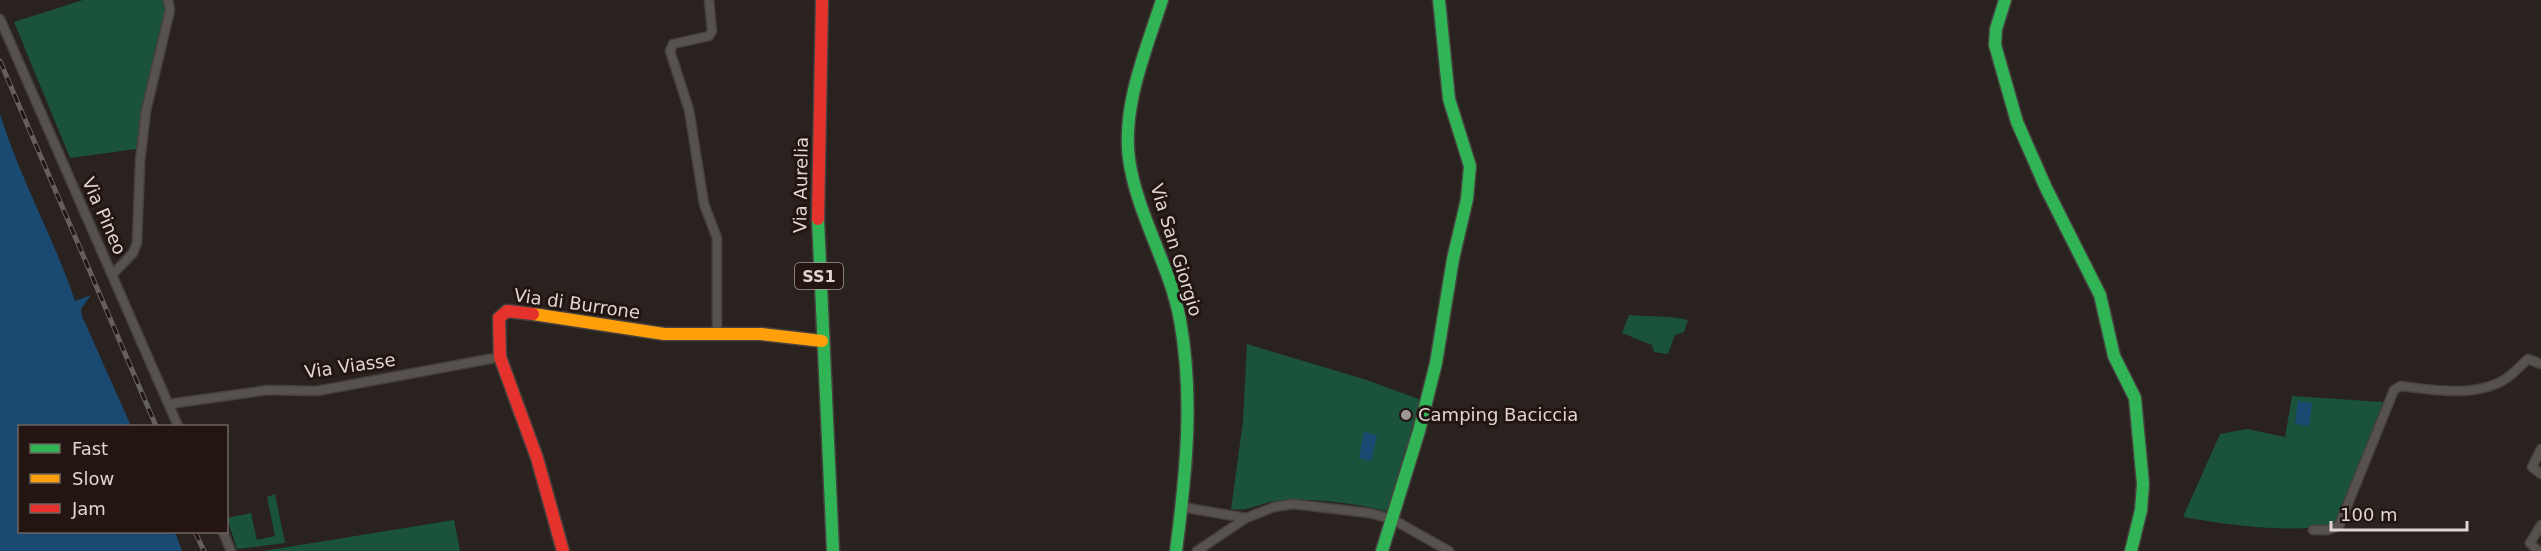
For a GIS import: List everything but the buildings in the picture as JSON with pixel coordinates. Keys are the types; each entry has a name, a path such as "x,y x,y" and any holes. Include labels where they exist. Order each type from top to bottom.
{"street":[{"path":"112,274 133,254 136,243 140,162 145,121 170,10 168,0"},
{"path":"709,0 712,31 709,36 671,46 670,54 689,110 704,204 717,238 717,333"},
{"name":"Via Aurelia","path":"822,0 818,243 833,551"},
{"name":"Via San Giorgio","path":"1162,0 1135,93 1128,146 1142,200 1171,285 1188,363 1182,507 1176,551"},
{"path":"1382,551 1419,431 1436,363 1453,259 1467,199 1470,166 1449,99 1439,0"},
{"path":"2005,0 1996,29 1995,45 2017,122 2046,188 2100,295 2114,356 2135,398 2143,484 2141,510 2131,551"},
{"name":"Via Pineo","path":"0,19 178,425"},
{"name":"Via di Burrone","path":"563,551 537,458 500,357 499,318 507,311 556,316 664,334 717,333 822,341"},
{"name":"Via Viasse","path":"169,404 268,390 317,391 500,357"},
{"path":"2313,530 2328,530 2339,526 2394,390 2401,386 2454,393 2496,383 2507,378 2528,359 2541,364"},
{"path":"2541,449 2532,467 2541,474"},
{"path":"1197,551 1246,518 1274,507 1293,504 1369,513 1392,519 1449,551"},
{"path":"1182,507 1246,518"},
{"path":"2538,551 2530,543 2541,525"},
{"path":"224,533 231,551"}],"green space":[{"path":"83,0 164,0 165,17 136,149 70,158 14,22"},
{"path":"1629,315 1688,320 1684,332 1675,335 1668,354 1654,352 1652,345 1622,333"},
{"name":"Camping Baciccia","path":"1247,344 1367,380 1421,400 1390,512 1349,504 1302,500 1276,501 1237,510 1231,509 1243,421"},
{"path":"2292,396 2383,402 2339,520 2326,525 2286,529 2218,523 2183,517 2220,434 2247,429 2285,437"},
{"path":"275,494 285,543 237,549 228,518 251,513 257,540 275,536 267,497"},
{"path":"454,520 460,551 263,551"}],"water":[{"path":"0,114 17,162 75,301 91,295 81,309 82,316 131,425 18,425 18,533 175,533 182,551 0,551"},
{"path":"2298,401 2312,403 2309,426 2295,424"},
{"path":"1364,432 1377,435 1371,461 1359,458"}],"railway":[{"path":"0,61 156,425"},
{"path":"195,533 204,551"}],"traffic: fast":[{"path":"1162,0 1137,78 1129,119 1128,139 1133,180 1169,280 1180,320 1184,349 1187,378 1187,436 1176,551"},
{"path":"1382,551 1419,431 1436,363 1453,259 1467,199 1470,166 1449,99 1439,0"},
{"path":"2005,0 1996,29 1995,45 2017,122 2046,188 2100,295 2114,356 2135,398 2143,484 2141,510 2131,551"},
{"path":"818,219 833,551"}],"traffic: slow":[{"path":"533,314 664,334 761,334 822,341"}],"traffic: jam":[{"path":"818,219 822,0"},
{"path":"533,314 507,311 499,318 500,357 537,458 563,551"}],"place":[{"name":"Camping Baciccia","path":"1406,415"}]}
